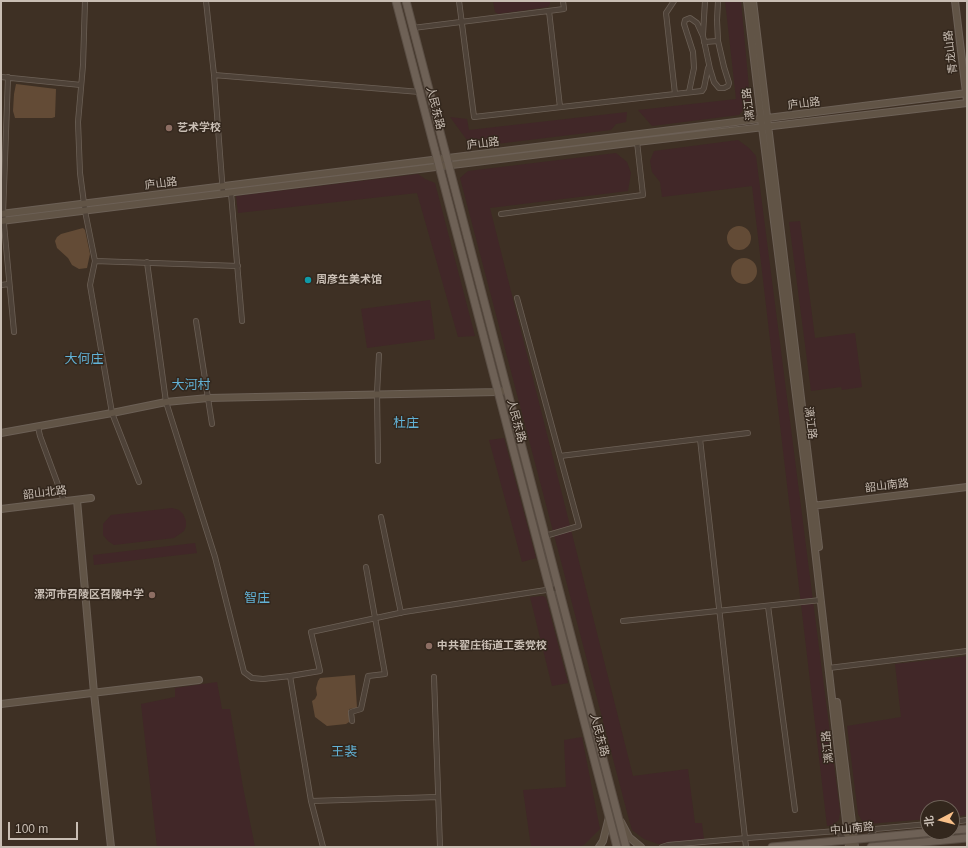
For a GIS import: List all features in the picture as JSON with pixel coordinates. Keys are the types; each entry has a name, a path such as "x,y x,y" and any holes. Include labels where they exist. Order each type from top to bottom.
{"main road":[{"name":"人民东路","path":"396,1 617,847"},
{"name":"人民东路","path":"406,1 626,847"},
{"name":"中山南路","path":"772,847 850,843 869,838 920,833"},
{"name":"中山南路","path":"871,847 967,838"}],"street":[{"path":"85,1 78,122 80,174 85,211 95,261 90,285 112,413 139,482"},
{"path":"206,1 214,74 223,194"},
{"path":"459,1 474,117 702,91 707,78 709,64"},
{"path":"413,28 564,9 563,1"},
{"path":"674,1 666,13 676,94"},
{"path":"705,1 703,36 712,77 719,88 728,86 729,83 718,41 718,1"},
{"name":"漓江路","path":"747,1 764,119 812,506 850,843"},
{"name":"漓江路","path":"753,1 764,119"},
{"name":"青龙山路","path":"955,1 967,102"},
{"path":"549,10 560,107"},
{"path":"689,92 694,68 693,52 684,24 686,20 690,18 696,23 703,36"},
{"path":"696,23 703,22"},
{"path":"704,42 718,41"},
{"path":"214,74 420,92"},
{"path":"1,77 81,85"},
{"path":"8,77 2,221 14,332"},
{"path":"707,78 712,77"},
{"name":"庐山路","path":"2,221 439,167 447,162 636,134 967,93"},
{"name":"庐山路","path":"2,214 437,159 447,162 637,142 967,102"},
{"path":"501,214 643,195 636,134"},
{"path":"231,193 242,321"},
{"path":"95,261 238,266"},
{"path":"147,262 166,402 215,557 244,672 252,678 263,679 320,671 311,632 401,613 558,588"},
{"path":"1,285 9,284"},
{"path":"517,298 579,526 545,536"},
{"path":"196,321 212,424"},
{"path":"378,461 377,394 379,355"},
{"path":"1,433 166,402 208,398 497,392 507,390"},
{"path":"38,427 64,501"},
{"path":"560,456 748,433"},
{"path":"700,439 746,847"},
{"name":"韶山南路","path":"812,506 967,487"},
{"name":"韶山北路","path":"1,508 91,498"},
{"path":"76,500 94,693 111,847"},
{"name":"漓江路","path":"812,506 821,600 831,668"},
{"path":"381,517 401,613"},
{"path":"352,721 352,712 360,709 368,676 385,674 366,567"},
{"path":"623,621 821,600"},
{"path":"768,606 795,810"},
{"path":"831,668 967,651"},
{"path":"290,676 311,800 323,847"},
{"path":"434,677 440,847"},
{"path":"1,704 199,680"},
{"path":"311,800 438,797"},
{"path":"618,816 629,837 641,847"},
{"path":"599,847 603,841 609,817"},
{"path":"869,838 875,829 920,825"},
{"path":"662,847 668,845 837,830 850,843"}],"shaded area":[{"path":"493,1 550,1 550,4 548,7 498,14 495,12"},
{"path":"725,1 741,1 750,99 745,108 739,115 652,126 638,110 736,99"},
{"path":"16,84 56,89 55,117 15,118 13,111"},
{"path":"627,112 626,122 616,124 611,130 472,147 450,117 467,119 469,130"},
{"path":"738,140 749,148 756,156 840,811 839,820 832,825 827,826 752,186 662,197 660,182 652,172 650,161 654,151"},
{"path":"616,153 627,162 631,173 628,191 490,208 633,776 688,769 695,823 702,823 704,839 658,844 644,839 632,830 460,178 468,171"},
{"path":"418,174 435,183 475,336 458,337 417,193 238,213 236,196"},
{"path":"800,221 815,338 855,333 862,387 842,390 841,387 811,391 789,222"},
{"path":"734,226 744,226 751,233 751,243 744,250 734,250 727,243 727,233"},
{"path":"83,228 85,230 90,254 87,268 79,269 72,265 68,258 57,248 55,241 61,234"},
{"path":"744,258 753,262 757,271 753,280 744,284 735,280 731,271 735,262"},
{"path":"430,300 435,339 367,348 361,309"},
{"path":"504,438 536,558 522,562 489,440"},
{"path":"172,508 179,510 183,514 186,521 184,531 174,538 114,545 103,535 103,524 111,515"},
{"path":"195,543 197,553 94,565 93,555"},
{"path":"543,596 546,598 568,683 552,686 530,597"},
{"path":"967,656 967,815 960,816 960,800 920,800 920,820 868,824 862,821 858,814 847,726 901,717 895,664"},
{"path":"355,675 357,708 349,709 349,722 346,724 327,726 315,717 312,701 317,695 316,688 318,681 320,678"},
{"path":"217,682 222,709 230,709 255,847 157,847 141,704 175,697 175,688"},
{"path":"582,737 600,829 584,845 578,847 531,847 523,790 566,787 564,740"}],"place":[{"name":"艺术学校","path":"169,128"},
{"name":"周彦生美术馆","path":"308,280"},
{"name":"漯河市召陵区召陵中学","path":"152,595"},
{"name":"中共翟庄街道工委党校","path":"429,646"}],"district":[{"name":"大何庄","path":"84,359"},
{"name":"大河村","path":"191,385"},
{"name":"杜庄","path":"406,423"},
{"name":"智庄","path":"257,598"},
{"name":"王裴","path":"344,752"}]}
